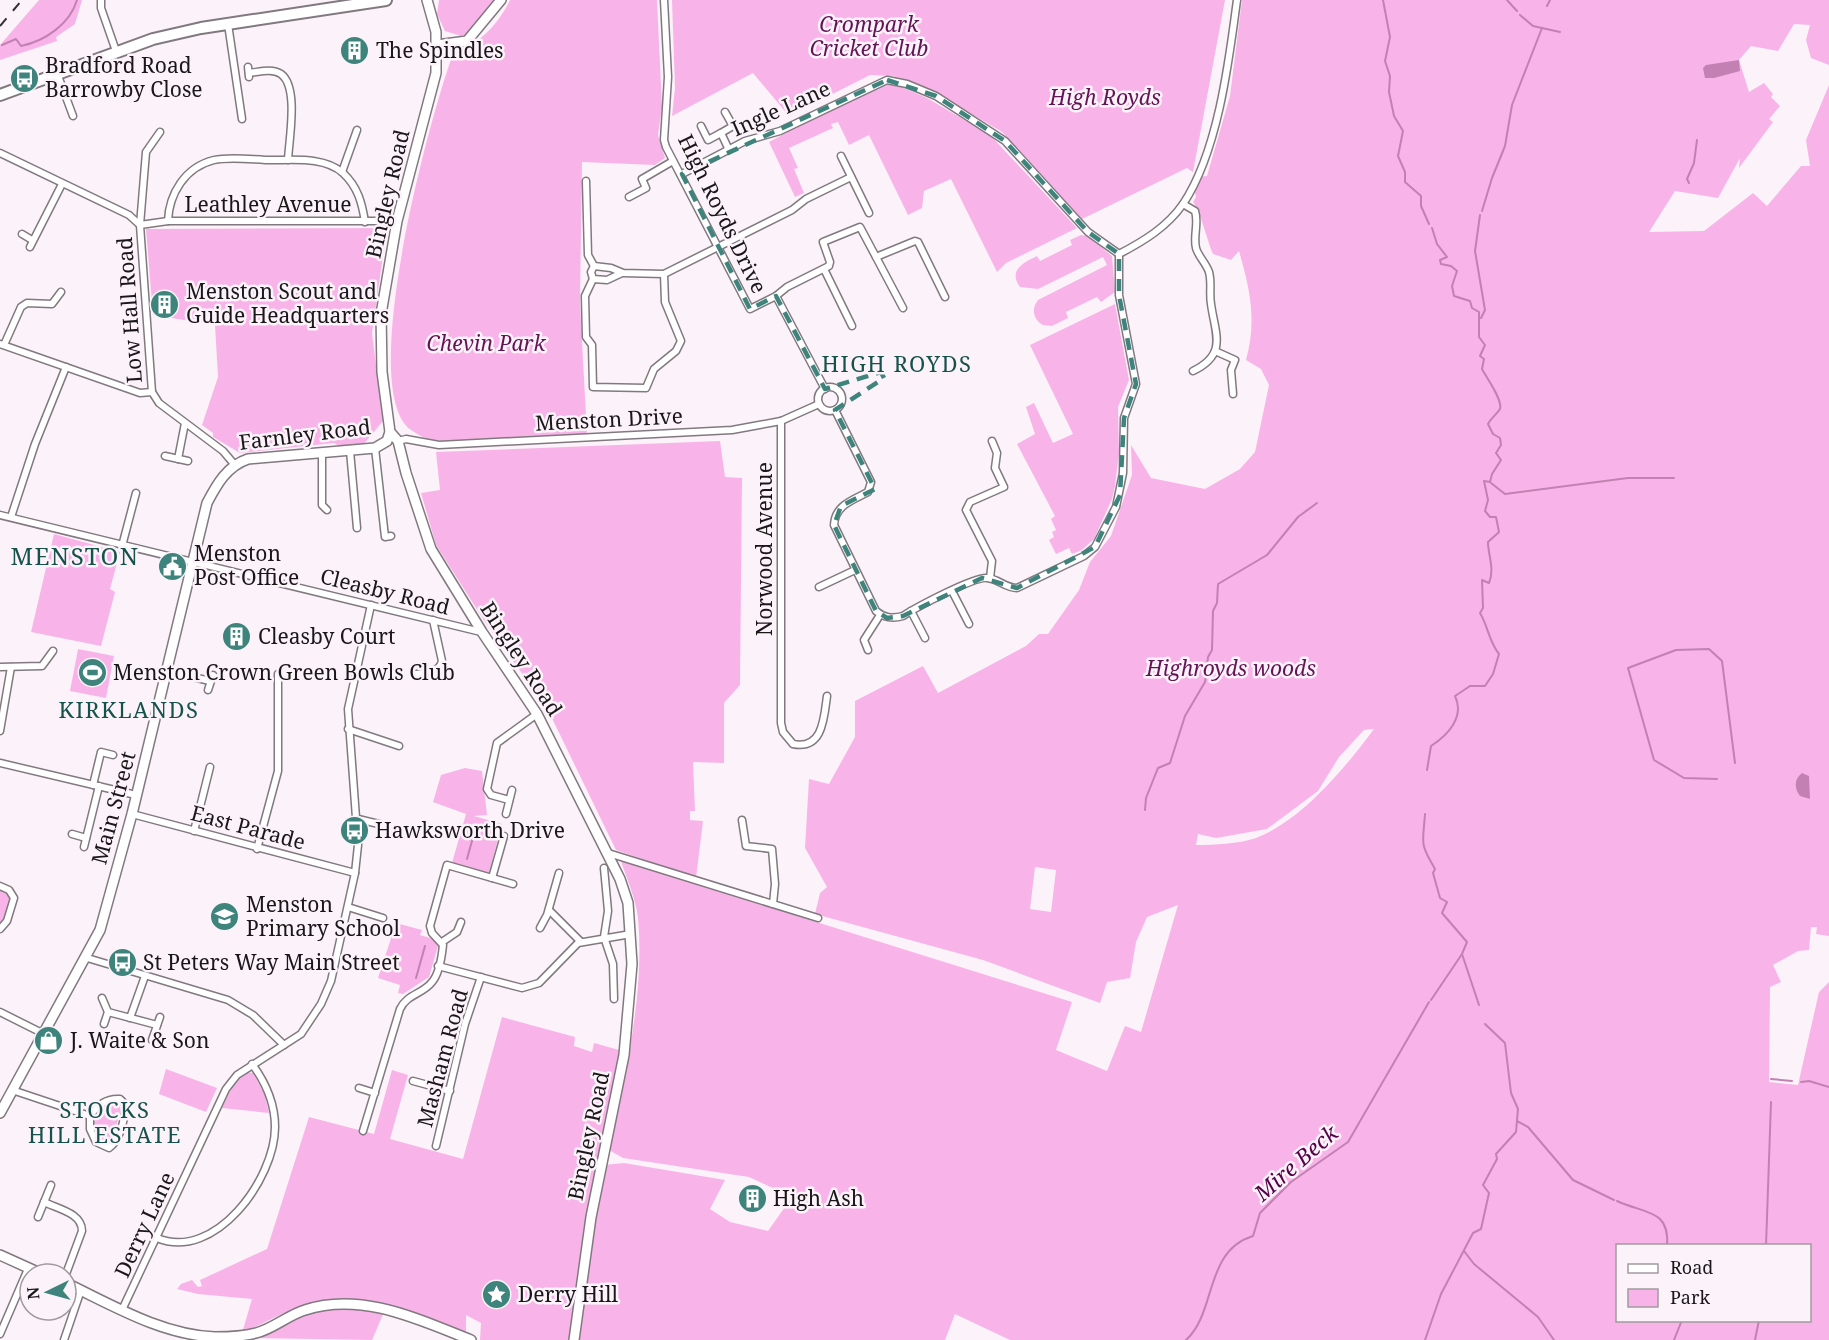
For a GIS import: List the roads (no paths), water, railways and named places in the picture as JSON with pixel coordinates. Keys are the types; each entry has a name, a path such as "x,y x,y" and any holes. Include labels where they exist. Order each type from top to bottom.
{"main road":[{"path":"0,95 153,39 228,24 386,0"}],"street":[{"path":"101,0 101,8 116,51"},
{"name":"Bingley Road","path":"427,0 433,18 437,45 434,83 397,221 380,325 382,372 390,432 398,441 406,474 431,549 482,632 537,714 608,853 624,890 631,934 631,973 624,1055 591,1216 574,1340"},
{"path":"437,45 467,40 501,0"},
{"name":"High Royds Drive","path":"664,0 668,77 664,140 750,309 776,296 825,388"},
{"path":"835,410 871,482 868,492 841,506 834,518 836,533 880,615 895,618 982,578 990,578 1010,588 1017,588 1084,556 1095,547 1120,495 1127,405 1136,384 1119,295 1119,254 1160,230 1183,204 1206,153 1221,100 1237,0"},
{"path":"228,24 242,119"},
{"path":"249,72 280,73 290,84 292,97 288,160"},
{"path":"57,73 73,116"},
{"name":"Ingle Lane","path":"682,174 745,141 780,131 880,81 907,84 946,102 1005,141 1088,232 1119,254"},
{"path":"701,126 708,140 733,126 725,112"},
{"path":"342,172 357,130"},
{"name":"Low Hall Road","path":"152,392 140,225 146,152 160,132"},
{"path":"721,133 729,150"},
{"path":"0,153 129,215 140,225"},
{"path":"841,156 869,213"},
{"path":"168,221 175,191 186,176 199,166 214,160 288,160 322,162 342,172 359,193 365,222"},
{"path":"629,197 646,188 642,179 673,161"},
{"path":"594,266 611,268 622,273 664,274 851,177"},
{"path":"586,181 588,255 594,266"},
{"path":"22,234 31,243 62,184"},
{"path":"1183,204 1195,211 1196,248 1209,271 1211,307 1218,333 1215,351 1201,367 1193,371"},
{"name":"Leathley Avenue","path":"140,225 168,221 397,221"},
{"path":"776,296 787,287 829,266 830,262 823,242 855,227 862,230 903,308"},
{"path":"876,257 915,241 918,242 945,297"},
{"path":"594,266 591,272 594,279"},
{"path":"824,269 852,326"},
{"path":"594,279 607,280 622,273"},
{"path":"594,279 585,296 586,337 592,345 593,387 646,388 654,369 660,361 673,354 681,341 664,302 664,274"},
{"path":"61,292 52,304 27,303 21,307 2,346 140,393 152,392"},
{"path":"1215,351 1235,360 1231,370 1233,394"},
{"path":"11,517 35,444 66,367"},
{"path":"825,388 835,389 841,396 841,403 835,410 828,411 819,404 819,395 825,388"},
{"name":"Farnley Road","path":"152,392 159,403 223,451 234,464 266,457 375,448 387,441 390,432"},
{"name":"Menston Drive","path":"398,441 406,439 440,445 732,430 781,421 819,404"},
{"name":"Norwood Avenue","path":"781,421 781,723 783,732 793,744 810,744 816,740 821,731 828,696"},
{"path":"178,459 185,423"},
{"path":"990,578 992,561 966,510 970,502 1004,487 994,468 997,453 992,441"},
{"path":"375,448 385,537 391,536"},
{"path":"350,451 357,528"},
{"path":"322,453 322,505 327,510"},
{"path":"165,456 188,461"},
{"name":"Main Street","path":"0,1113 83,957 100,930 132,814 207,503 218,483 234,464"},
{"path":"122,546 136,493"},
{"name":"Cleasby Road","path":"0,515 482,632"},
{"path":"819,587 855,570"},
{"path":"952,591 969,624"},
{"path":"83,957 228,1000 253,1015 284,1045 301,1034 321,1004 331,981 355,873 358,819 348,729 348,709 371,605"},
{"path":"911,611 925,638"},
{"path":"868,650 864,640 880,615"},
{"path":"416,674 437,671 441,667 442,661 433,620"},
{"path":"0,667 42,666 53,651"},
{"path":"0,731 11,667"},
{"path":"167,671 212,678 208,690"},
{"path":"257,849 278,771 278,674"},
{"path":"509,800 491,795 487,789 495,750 501,738 537,714"},
{"path":"348,729 399,746"},
{"path":"84,847 101,752 113,755"},
{"path":"0,763 136,795"},
{"path":"194,831 210,767"},
{"path":"506,814 512,790"},
{"name":"East Parade","path":"132,814 257,849 355,873"},
{"path":"358,819 383,825"},
{"path":"742,820 742,840 746,846 772,849 775,884 773,904"},
{"path":"72,834 86,838"},
{"path":"492,878 504,836"},
{"path":"608,853 818,918"},
{"path":"442,942 432,933 430,926 447,865 513,884"},
{"path":"604,868 608,911 604,937 613,964 614,999"},
{"path":"540,928 549,910 559,873"},
{"path":"0,886 12,893 14,903 7,921 0,929"},
{"path":"348,907 383,918"},
{"path":"549,910 581,942"},
{"path":"363,1131 403,1003 431,983 438,966 442,942 457,932 461,922"},
{"path":"438,966 516,988 534,985 581,942 631,934"},
{"path":"130,1018 145,976"},
{"name":"Masham Road","path":"436,1146 465,1024 481,977"},
{"path":"102,998 108,1012 104,1024"},
{"path":"0,1012 42,1033"},
{"path":"108,1012 157,1025"},
{"path":"152,1040 160,1017"},
{"name":"Derry Lane","path":"122,1310 226,1089 237,1075 284,1045"},
{"path":"157,1238 167,1242 186,1241 200,1238 225,1225 244,1204 261,1175 273,1144 275,1116 267,1088 252,1064"},
{"path":"413,1081 450,1091"},
{"path":"359,1088 375,1093"},
{"path":"12,1090 90,1116"},
{"path":"112,1099 120,1099 126,1105 124,1119 115,1143 109,1148 96,1142 90,1130 90,1116 97,1108 112,1099"},
{"path":"38,1217 51,1185"},
{"path":"44,1202 78,1217 82,1224 82,1231 70,1262"},
{"path":"0,1255 18,1264"},
{"path":"78,1289 122,1310 178,1332 217,1337 257,1333 305,1310 334,1304 370,1305 413,1317 471,1340"},
{"path":"64,1340 81,1290"},
{"path":"0,1334 18,1292"}],"waterway":[{"name":"Mire Beck","path":"2,45 16,39 21,46 47,36 69,17 77,0"},
{"name":"Mire Beck","path":"1383,0 1390,37 1385,61 1390,76 1389,92 1394,116 1403,131 1398,156 1405,172 1405,182 1421,196 1421,206 1429,224"},
{"path":"1507,0 1517,11"},
{"path":"1547,6 1550,0"},
{"path":"1520,15 1533,26 1560,32"},
{"path":"1482,211 1505,146 1512,105 1542,28"},
{"path":"1689,183 1687,179 1694,163 1697,140"},
{"path":"1480,215 1475,251 1485,310 1481,318"},
{"name":"Mire Beck","path":"1427,770 1431,746 1449,731 1456,718 1458,704 1455,696 1470,686 1485,686 1493,674 1499,654 1480,613 1483,608 1482,580 1489,583 1491,578 1488,542 1499,532 1496,517 1490,517 1485,511 1488,500 1484,481 1490,482 1501,460 1496,453 1501,445 1500,438 1493,434 1488,424 1500,409 1500,405 1497,394 1482,369 1484,359 1480,356 1485,345 1479,337 1479,312 1472,308 1470,301 1454,296 1452,286 1457,271 1451,266 1441,264 1440,260 1447,257 1437,244 1432,228"},
{"path":"1491,483 1505,494 1628,478 1674,478"},
{"path":"1145,810 1146,798 1158,768 1170,763 1185,716 1205,682 1208,657 1212,650 1213,611 1217,603 1218,584 1267,555 1298,517 1317,503"},
{"path":"1717,779 1684,778 1654,760 1628,668 1676,650 1709,649 1722,661 1735,763"},
{"name":"Mire Beck","path":"1425,814 1424,848 1435,869 1433,873 1440,898 1447,902 1442,913 1467,942 1462,954 1431,1000"},
{"path":"467,859 475,830"},
{"path":"416,978 425,946"},
{"path":"1462,954 1479,1005"},
{"name":"Mire Beck","path":"1186,1340 1196,1328 1203,1314 1218,1268 1226,1255 1237,1244 1253,1236 1260,1213 1291,1182 1348,1142 1429,1002"},
{"path":"1425,1340 1441,1294 1473,1233 1481,1229 1489,1193 1483,1185 1497,1159 1496,1154 1516,1132 1518,1109 1511,1093 1505,1043 1485,1024"},
{"path":"1771,1079 1792,1081"},
{"path":"1801,1082 1809,1081 1829,1087"},
{"path":"1766,1244 1771,1102"},
{"path":"1517,1121 1528,1127 1573,1180 1614,1200"},
{"path":"1617,1201 1654,1214 1660,1219 1667,1234 1667,1244"},
{"path":"1464,1251 1474,1264 1538,1317 1554,1340"},
{"path":"1674,1340 1681,1322"},
{"path":"1755,1340 1759,1322"}],"railway":[{"path":"0,26 22,0"}],"place":[{"name":"The Spindles","path":"355,51"},
{"name":"Bradford Road Barrowby Close","path":"24,78"},
{"name":"Menston Scout and Guide Headquarters","path":"165,304"},
{"name":"Menston Post Office","path":"173,566"},
{"name":"Cleasby Court","path":"237,637"},
{"name":"Menston Crown Green Bowls Club","path":"92,673"},
{"name":"Hawksworth Drive","path":"354,831"},
{"name":"Menston Primary School","path":"225,917"},
{"name":"St Peters Way Main Street","path":"122,963"},
{"name":"J. Waite & Son","path":"49,1041"},
{"name":"High Ash","path":"752,1199"},
{"name":"Derry Hill","path":"497,1295"}],"district":[{"name":"HIGH ROYDS","path":"897,364"},
{"name":"MENSTON","path":"75,557"},
{"name":"KIRKLANDS","path":"129,710"},
{"name":"STOCKS HILL ESTATE","path":"105,1122"}],"park label":[{"name":"Crompark Cricket Club","path":"869,37"},
{"name":"High Royds","path":"1105,98"},
{"name":"Chevin Park","path":"486,344"},
{"name":"Highroyds woods","path":"1231,669"}]}
